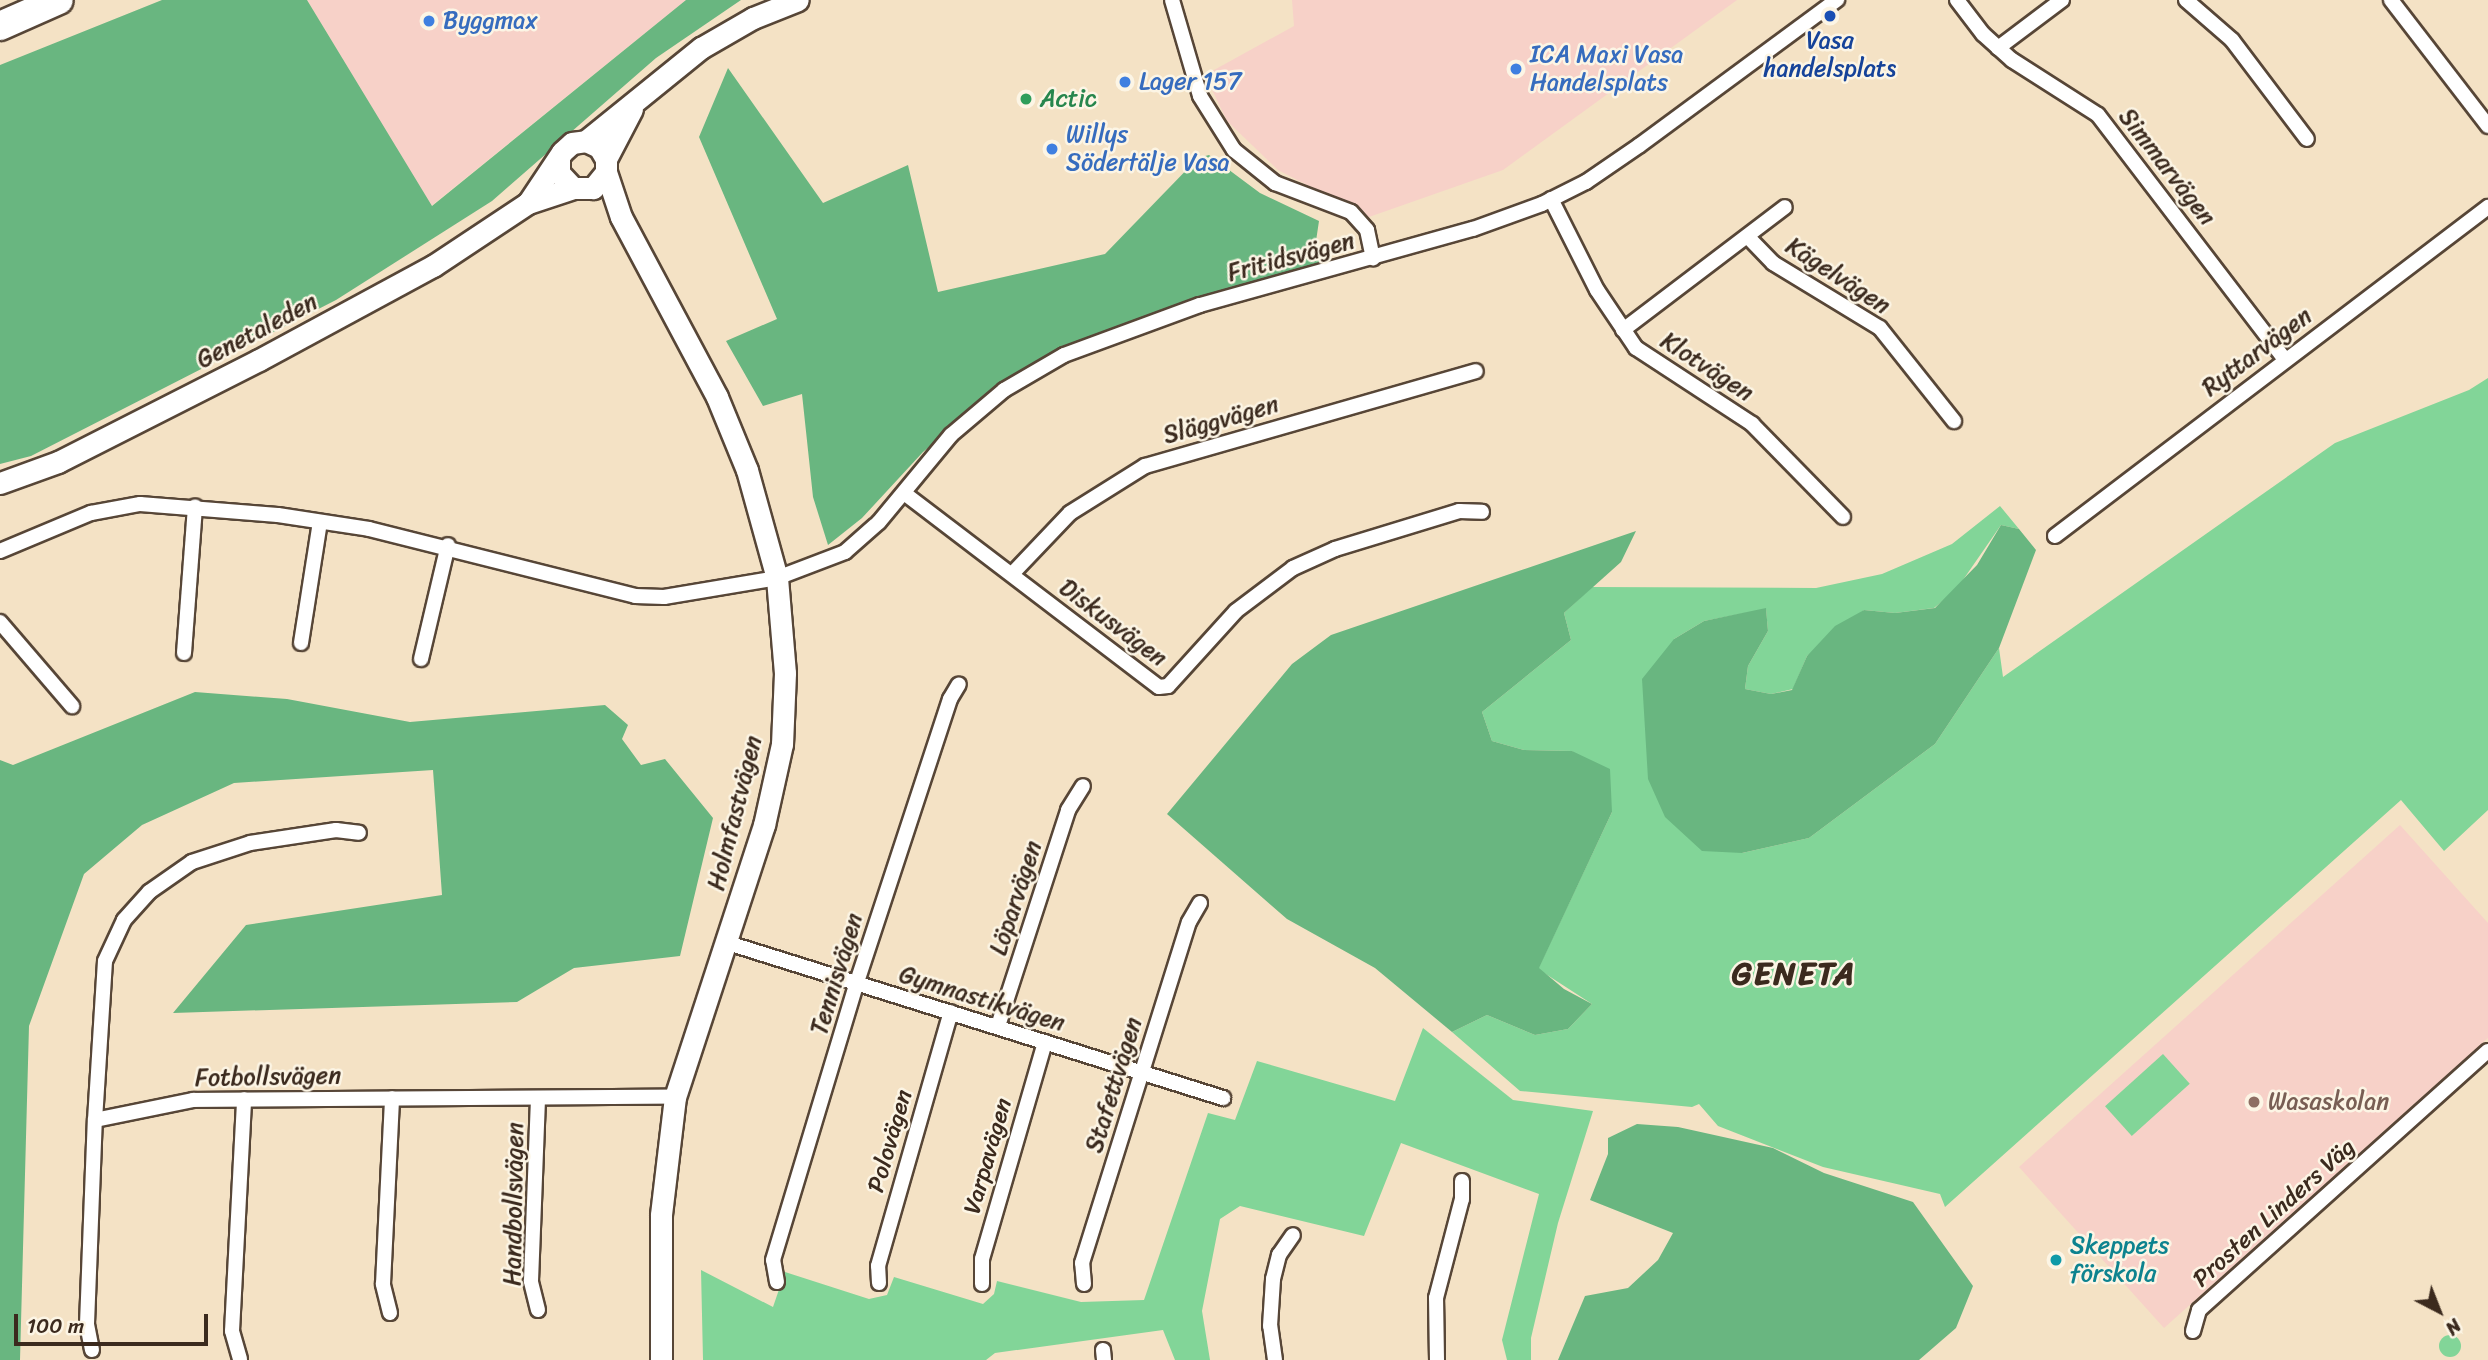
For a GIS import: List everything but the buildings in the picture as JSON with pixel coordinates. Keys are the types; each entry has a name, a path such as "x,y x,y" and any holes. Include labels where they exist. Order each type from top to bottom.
{"highway":[{"path":"0,26 60,0"}],"street":[{"name":"Genetaleden","path":"528,203 572,143 586,141 701,48 798,0"},
{"path":"1172,0 1200,96 1234,150 1275,183 1351,212 1367,230 1373,258"},
{"name":"Fritidsvägen","path":"0,551 120,506 195,506 320,522 448,545 635,596 664,597 777,578 845,552 904,492 959,428 1004,390 1065,355 1200,306 1373,258 1552,199 1640,145 1837,0"},
{"name":"Simmarvägen","path":"1957,0 1998,48 2098,115 2284,360"},
{"path":"1998,48 2062,0"},
{"path":"2186,0 2232,40 2307,139"},
{"path":"2391,0 2488,126"},
{"name":"Genetaleden","path":"0,484 58,462 259,360 433,267 528,203 599,184 635,104"},
{"path":"586,141 599,147 606,166"},
{"path":"559,159 562,179 580,189"},
{"name":"Holmfastvägen","path":"606,166 621,216 718,397 747,470 777,578 785,673 782,744 764,825 728,943 675,1097 661,1215 661,1360"},
{"name":"Holmfastvägen","path":"580,189 621,216"},
{"name":"Klotvägen","path":"1552,199 1623,330 1662,369 1752,425 1843,517"},
{"name":"Kägelvägen","path":"1623,330 1785,207"},
{"name":"Ryttarvägen","path":"2055,536 2488,207"},
{"name":"Kägelvägen","path":"1748,237 1773,263 1880,328 1954,421"},
{"name":"Släggvägen","path":"1012,574 1070,513 1145,466 1476,371"},
{"name":"Diskusvägen","path":"904,492 1159,687 1168,686 1236,611 1293,568 1335,549 1446,514 1482,512"},
{"path":"184,653 195,506"},
{"path":"301,643 320,522"},
{"path":"421,659 448,545"},
{"path":"0,622 72,706"},
{"name":"Tennisvägen","path":"777,1282 774,1260 856,985 950,699 959,684"},
{"name":"Löparvägen","path":"998,1026 1068,810 1083,786"},
{"path":"92,1350 87,1324 94,1120 105,961 124,920 149,892 192,862 250,843 336,830 359,833"},
{"name":"Stafettvägen","path":"1084,1284 1082,1263 1189,922 1200,903"},
{"name":"Gymnastikvägen","path":"728,943 1223,1098"},
{"name":"Polovägen","path":"879,1283 878,1266 951,1012"},
{"name":"Varpavägen","path":"982,1284 982,1258 1045,1042"},
{"name":"Prosten Linders Väg","path":"2193,1331 2199,1310 2488,1051"},
{"name":"Fotbollsvägen","path":"94,1120 193,1100 675,1097"},
{"path":"390,1313 383,1283 392,1098"},
{"name":"Handbollsvägen","path":"538,1098 531,1281 538,1310"},
{"path":"240,1359 232,1331 244,1099"},
{"path":"1437,1360 1436,1298 1462,1199 1462,1181"},
{"path":"1275,1360 1270,1326 1273,1279 1279,1255 1293,1235"}],"shaded area":[{"path":"307,0 686,0 431,206"},
{"name":"Vasa handelsplats","path":"1292,0 1737,0 1503,170 1369,217 1278,170 1227,121 1205,75 1294,26"},
{"name":"Wasaskolan","path":"2400,825 2488,923 2488,1038 2164,1328 2019,1167"}],"green space":[{"path":"162,0 307,0 432,206 686,0 741,0 656,58 492,201 336,300 31,456 0,464 0,65"},
{"path":"728,68 823,203 908,165 938,292 1105,254 1198,158 1209,155 1260,193 1319,221 1316,241 1323,269 1161,312 979,405 923,452 862,518 828,545 813,497 802,394 763,406 726,341 777,319 699,137"},
{"path":"2488,378 2488,810 2444,851 2401,800 1945,1207 1940,1194 1823,1167 1718,1126 1699,1104 1692,1107 1520,1091 1452,1032 1487,1015 1535,1035 1568,1029 1592,1004 1538,969 1612,812 1572,751 1524,750 1492,741 1482,712 1571,640 1564,613 1592,587 1816,588 1882,574 1952,544 2000,506 2019,529 2001,525 1956,590 1934,608 1895,613 1864,610 1807,656 1793,689 1771,694 1745,689 1748,666 1768,631 1766,609 1704,621 1674,639 1742,853 1809,838 1935,744 1999,648 2003,677 2335,443 2469,390"},
{"path":"2001,525 2019,529 2036,550 1999,648 1935,744 1809,838 1742,853 1702,851 1665,817 1648,779 1642,679 1674,639 1704,621 1766,608 1768,631 1748,666 1745,689 1771,694 1792,690 1807,656 1835,626 1864,610 1895,613 1935,608 1977,565"},
{"path":"1636,531 1621,562 1564,613 1571,640 1482,712 1492,741 1524,750 1572,751 1610,769 1612,812 1539,968 1564,989 1592,1004 1568,1029 1535,1035 1487,1015 1452,1032 1375,968 1287,919 1167,814 1292,664 1331,635"},
{"path":"195,692 287,699 410,722 605,705 628,725 622,739 641,765 665,759 713,818 680,956 574,968 517,1002 173,1013 246,925 442,895 433,770 234,783 142,825 84,874 29,1026 20,1360 0,1360 0,760 13,765"},
{"path":"1423,1028 1513,1100 1593,1111 1558,1223 1531,1338 1531,1360 1507,1360 1502,1340 1539,1194 1401,1143 1364,1236 1240,1206 1220,1219 1202,1311 1210,1360 1175,1360 1163,1330 995,1353 986,1360 703,1360 701,1270 773,1307 785,1272 869,1299 887,1295 894,1277 983,1304 994,1294 997,1281 1081,1302 1144,1300 1208,1113 1235,1120 1257,1061 1395,1101"},
{"path":"2163,1054 2190,1084 2132,1136 2105,1106"},
{"path":"1637,1124 1678,1127 1773,1148 1824,1173 1913,1202 1973,1286 1956,1328 1919,1360 1558,1360 1585,1296 1628,1288 1658,1260 1673,1233 1590,1200 1608,1154 1608,1138"},
{"path":"2450,1335 2458,1338 2461,1346 2458,1354 2450,1357 2442,1354 2439,1346 2442,1338"}],"place":[{"name":"Vasa handelsplats","path":"1830,16"},
{"name":"Byggmax","path":"429,21"},
{"name":"ICA Maxi Vasa Handelsplats","path":"1516,69"},
{"name":"Lager 157","path":"1125,82"},
{"name":"Actic","path":"1026,99"},
{"name":"Willys Södertälje Vasa","path":"1052,149"},
{"name":"Wasaskolan","path":"2254,1102"},
{"name":"Skeppets förskola","path":"2056,1260"}],"district":[{"name":"GENETA","path":"1794,974"}]}
